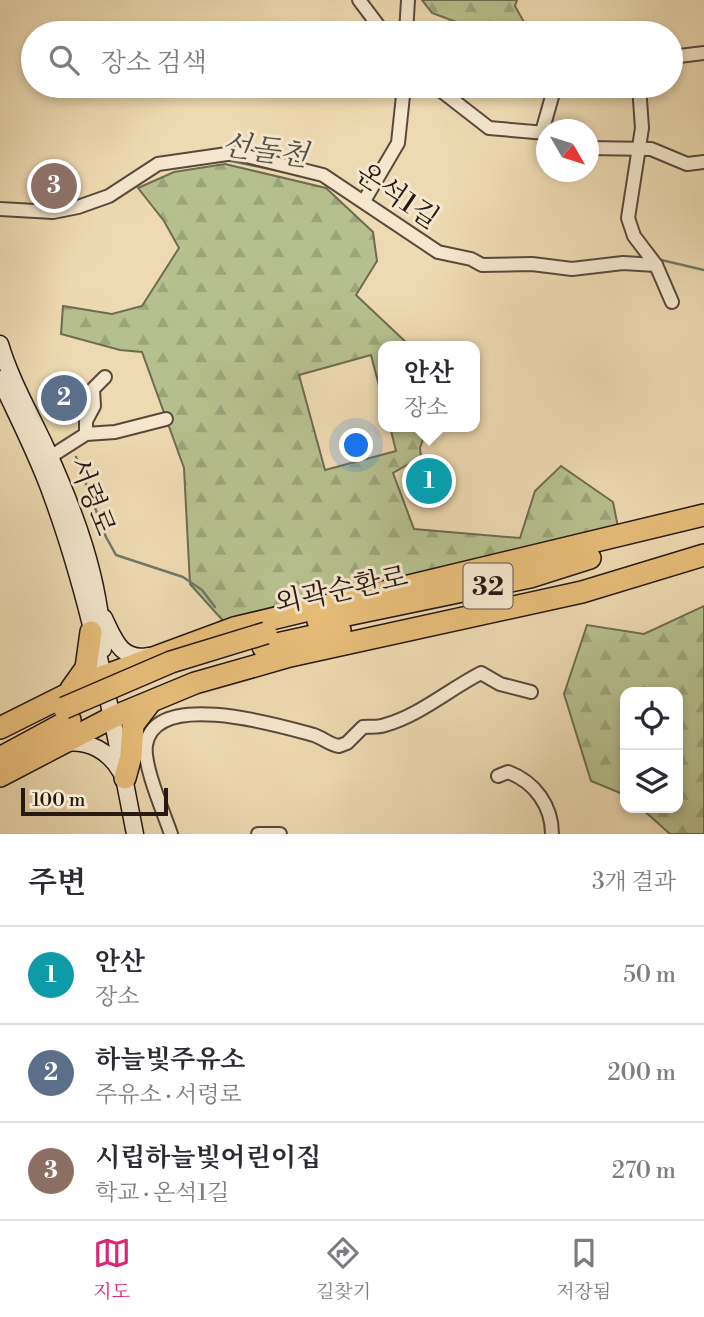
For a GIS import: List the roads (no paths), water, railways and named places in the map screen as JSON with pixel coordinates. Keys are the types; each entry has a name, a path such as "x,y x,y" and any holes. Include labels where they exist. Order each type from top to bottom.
{"highway":[{"path":"0,728 65,708 104,676 234,628 704,516"},
{"name":"외곽순환로","path":"0,742 65,708 171,662 530,576 704,516"},
{"path":"0,776 113,717 194,683 290,656 501,612 582,592 704,554"},
{"name":"외곽순환로","path":"265,640 500,599 704,554"},
{"path":"65,708 86,668 94,621"},
{"path":"125,778 131,757 135,719 155,699"},
{"name":"외곽순환로","path":"0,758 65,708"}],"street":[{"path":"359,0 375,21"},
{"path":"407,21 408,0"},
{"path":"683,56 704,53"},
{"path":"364,201 398,143 403,98"},
{"path":"450,98 489,128 536,132"},
{"path":"547,119 552,98"},
{"path":"640,98 642,128 628,218 634,236 656,265 672,302"},
{"path":"599,148 658,150 687,164 704,162"},
{"name":"온석1길","path":"0,209 53,212 78,207 109,196 158,164 234,153 323,175 438,252 471,259 482,265 524,263 572,269 623,263 656,265"},
{"name":"서령로","path":"0,344 14,383 50,457 82,538 94,621 135,834"},
{"path":"86,433 86,421 94,406 93,389 105,377"},
{"name":"서령로","path":"0,379 53,498 94,621"},
{"path":"50,457 86,433 115,432 166,419"},
{"path":"94,621 124,652 135,657 154,656"},
{"path":"171,834 146,751 151,734 169,719 186,716 239,716 275,724 339,746 347,743 363,727 379,727 434,704 481,673 500,684 531,692"},
{"path":"63,741 83,742 101,750 115,763 125,778"},
{"path":"498,776 508,772 516,775 545,800 552,834"},
{"path":"258,834 280,834"}],"waterway":[{"name":"선돌천","path":"226,160 285,172"},
{"name":"선돌천","path":"657,259 704,270"},
{"path":"76,457 106,537 116,555 183,577 202,590 215,607"}],"place":[{"name":"시립하늘빛어린이집","path":"54,186"},
{"name":"하늘빛주유소","path":"64,398"},
{"name":"안산","path":"429,481"}]}
